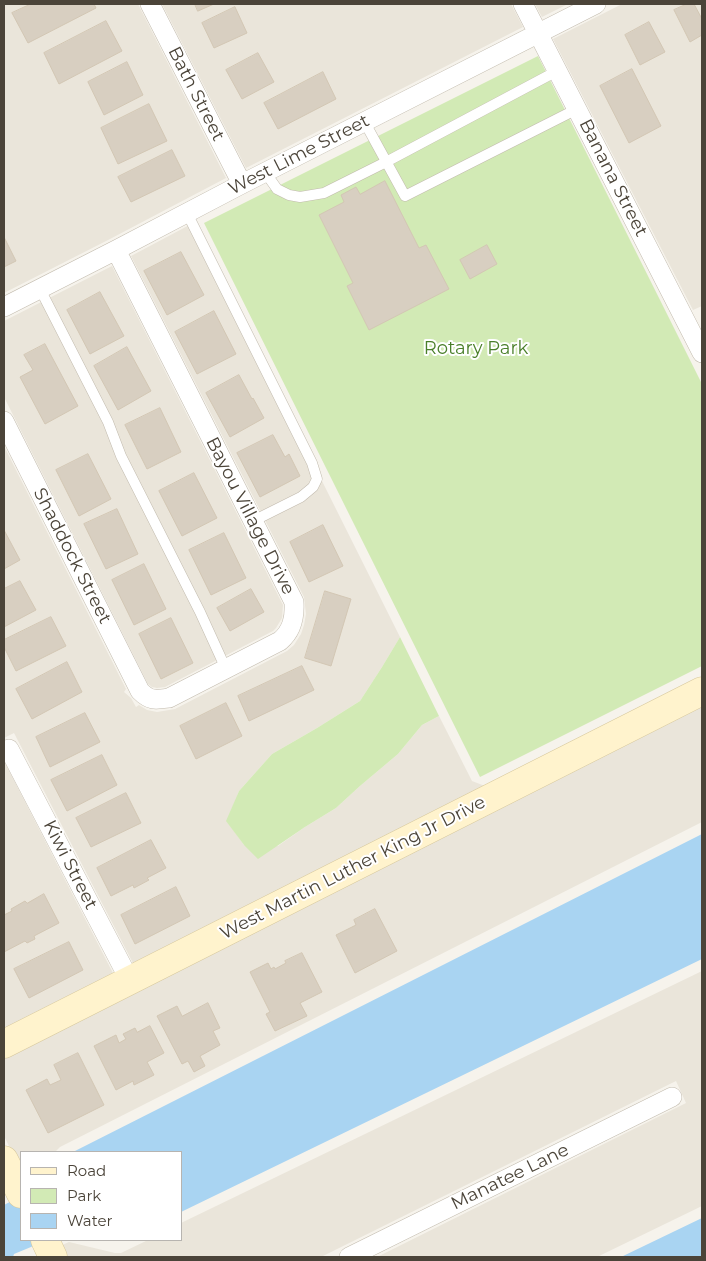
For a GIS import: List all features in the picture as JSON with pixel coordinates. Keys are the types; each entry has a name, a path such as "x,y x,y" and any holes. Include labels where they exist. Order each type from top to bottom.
{"street":[{"name":"Bath Street","path":"150,4 242,184"},
{"name":"Banana Street","path":"523,4 577,109 696,323 702,353"},
{"name":"West Lime Street","path":"4,307 364,121 596,4"},
{"name":"Bayou Village Drive","path":"116,250 294,602 295,612 293,622 285,637 226,669 169,698 158,700 148,698 140,691"},
{"name":"Shaddock Street","path":"4,422 140,691"},
{"name":"West Martin Luther King Jr Drive","path":"4,1044 702,691"},
{"name":"Kiwi Street","path":"9,749 130,981"},
{"name":"Manatee Lane","path":"349,1257 672,1097"},
{"path":"4,1160 20,1192"}],"lane":[{"path":"265,172 277,189 289,195 300,196 324,193 557,71"},
{"path":"364,121 405,196 577,109"},
{"path":"187,213 316,470 317,479 313,487 301,497 253,521"},
{"path":"40,289 108,422 121,456 200,612 226,669"}],"shaded area":[{"path":"4,4 138,4 226,178 4,293"},
{"path":"162,4 511,4 523,27 246,168"},
{"path":"535,4 568,4 542,17"},
{"path":"622,4 702,4 702,306 693,310 553,39"},
{"path":"197,221 195,227 400,637 360,701 272,754 239,791 227,821 244,845 278,846 336,808 398,754 422,725 439,716 472,781 485,786 134,965 14,733 4,738 4,446 126,689 124,692 131,698 136,707 139,705 147,710 157,712 175,709 287,651 294,645 304,625 306,614 304,597 131,256"},
{"path":"112,266 283,605 282,618 273,631 165,687 157,688 148,684 4,397 4,321"},
{"path":"702,705 702,822 60,1147 56,1151 20,1151 20,1168 4,1136 4,1058"},
{"path":"4,761 114,975 5,1029 4,1026"},
{"path":"702,971 702,1206 597,1257 377,1257 686,1103 676,1081 321,1257 66,1257 60,1246 69,1242 121,1253 146,1241 182,1241 182,1223"}],"green space":[{"name":"Rotary Park","path":"538,56 702,384 702,666 480,777 204,223"},
{"path":"400,637 439,716 422,725 398,754 336,808 258,859 244,845 226,821 239,791 272,754 360,701"}],"water":[{"path":"702,834 702,959 182,1212 182,1151 75,1151"},
{"path":"20,1197 20,1241 46,1241 14,1254 13,1257 4,1257 4,1205"},
{"path":"702,1218 702,1257 621,1257"}],"building":[{"path":"31,4 94,4 96,8 28,43 12,13"},
{"path":"195,4 214,4 198,11"},
{"path":"687,4 694,4 702,19 702,35 690,42 674,10"},
{"path":"235,7 247,33 214,48 202,23"},
{"path":"106,21 122,51 59,84 44,53"},
{"path":"649,22 665,52 640,65 625,35"},
{"path":"258,53 274,82 242,99 226,70"},
{"path":"127,62 143,95 104,115 88,82"},
{"path":"632,69 661,126 629,143 600,86"},
{"path":"323,72 336,99 278,129 264,103"},
{"path":"149,104 167,141 118,164 101,128"},
{"path":"172,150 185,176 131,202 118,177"},
{"path":"385,181 419,248 426,245 449,289 369,330 347,286 353,283 319,215 344,202 341,195 356,187 360,194"},
{"path":"4,237 16,261 4,267"},
{"path":"487,245 497,264 470,279 460,260"},
{"path":"181,252 204,295 167,315 144,271"},
{"path":"100,292 124,336 90,354 67,310"},
{"path":"214,311 236,354 197,374 175,332"},
{"path":"45,344 78,406 45,424 20,377 33,370 24,355"},
{"path":"127,347 151,391 118,410 94,366"},
{"path":"239,375 264,418 230,437 206,393"},
{"path":"160,408 181,452 147,469 125,425"},
{"path":"273,435 285,457 289,454 300,476 260,497 237,453"},
{"path":"88,454 111,499 79,516 56,470"},
{"path":"194,473 217,518 182,536 159,491"},
{"path":"117,509 138,554 106,569 84,524"},
{"path":"323,525 343,566 309,582 290,542"},
{"path":"4,530 20,560 4,569"},
{"path":"224,533 246,578 211,595 189,550"},
{"path":"144,564 166,609 134,625 112,580"},
{"path":"20,581 36,610 4,627 4,589"},
{"path":"251,589 264,612 230,631 217,608"},
{"path":"325,591 351,599 331,666 305,658"},
{"path":"51,617 66,646 16,671 4,647 4,640"},
{"path":"171,618 193,663 161,679 139,634"},
{"path":"67,662 82,692 32,719 16,689"},
{"path":"302,666 314,690 249,721 238,696"},
{"path":"226,703 242,736 196,759 180,726"},
{"path":"85,713 100,742 50,767 36,737"},
{"path":"102,755 117,785 67,811 51,780"},
{"path":"126,793 141,823 91,847 76,818"},
{"path":"151,840 166,868 147,878 149,880 134,888 133,885 111,896 97,868"},
{"path":"176,887 190,916 135,944 121,915"},
{"path":"44,894 59,923 34,936 35,939 27,943 25,941 4,952 4,915 25,901 27,903"},
{"path":"375,909 397,951 355,973 336,935 356,925 354,920"},
{"path":"69,942 83,970 29,998 14,969"},
{"path":"302,953 322,992 300,1003 307,1016 275,1031 266,1014 270,1012 250,972 268,963 271,969 274,967 275,969 286,963 285,961"},
{"path":"208,1003 220,1028 213,1031 220,1045 200,1056 205,1066 194,1072 188,1061 182,1064 157,1016 177,1006 182,1016"},
{"path":"150,1026 164,1053 147,1062 154,1075 134,1085 133,1081 116,1090 94,1046 116,1035 119,1043 126,1039 123,1034 135,1028 137,1032"},
{"path":"78,1053 104,1105 48,1133 26,1090 47,1079 50,1085 61,1080 54,1065"}]}
